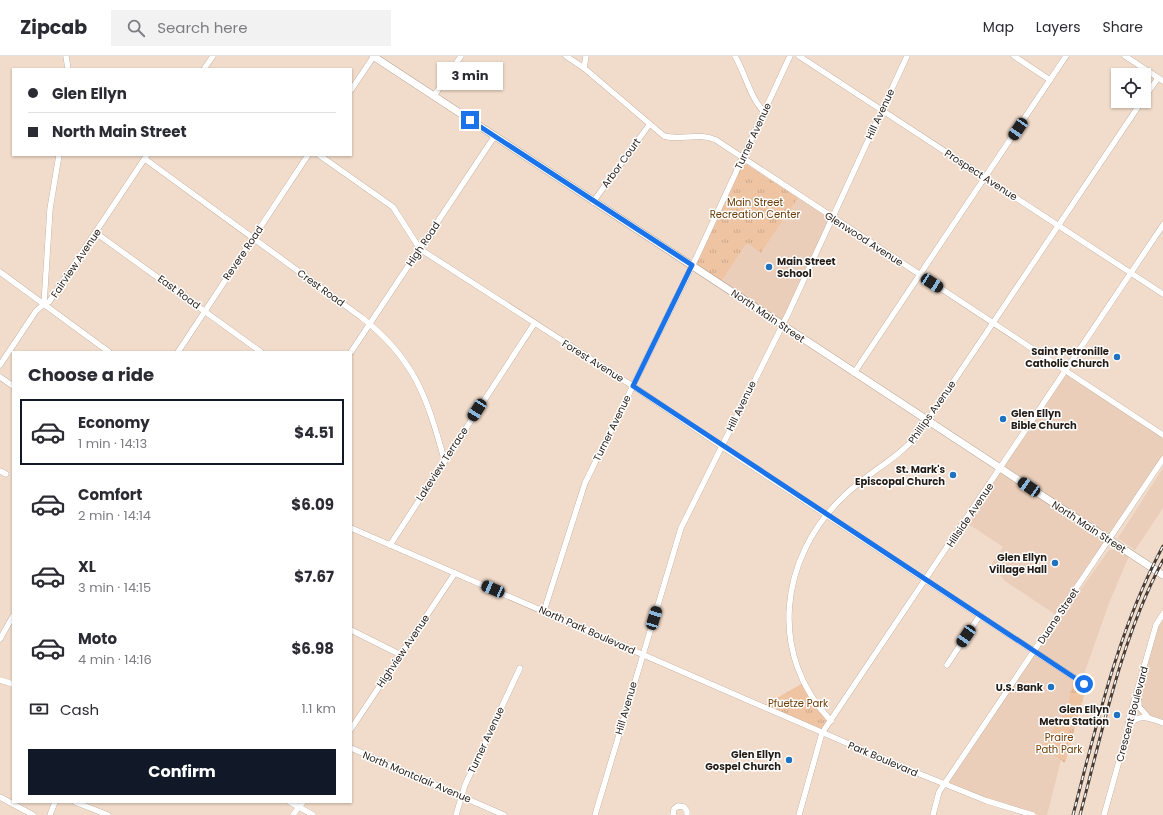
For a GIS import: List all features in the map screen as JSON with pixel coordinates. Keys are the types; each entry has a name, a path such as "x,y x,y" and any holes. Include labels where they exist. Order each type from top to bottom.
{"street":[{"path":"66,56 68,68"},
{"path":"205,68 213,56"},
{"path":"352,88 373,56"},
{"name":"North Main Street","path":"373,56 593,202 692,265 927,422 1001,468 1163,575"},
{"path":"434,96 461,56"},
{"name":"Glenwood Avenue","path":"566,56 584,68 649,125 664,136 674,139 693,135 708,137 744,158 832,218 1163,434"},
{"path":"584,68 586,56"},
{"path":"735,56 744,72 757,106 764,113"},
{"name":"Turner Avenue","path":"544,611 585,483 744,158 790,56"},
{"name":"Prospect Avenue","path":"799,56 1163,294"},
{"name":"Hill Avenue","path":"595,815 681,528 782,326 907,56"},
{"path":"1014,56 1050,80"},
{"path":"854,374 1066,56"},
{"path":"1126,56 1163,81"},
{"path":"1151,88 1158,78"},
{"name":"Phillips Avenue","path":"831,721 819,708 800,672 791,643 789,620 791,590 799,562 810,538 826,515 852,488 902,452 913,441 1137,108"},
{"name":"Arbor Court","path":"593,202 649,125"},
{"name":"High Road","path":"352,351 494,137"},
{"path":"44,304 50,209 59,156"},
{"name":"Revere Road","path":"179,351 307,156"},
{"name":"Forest Avenue","path":"320,156 393,207 420,249 534,324 633,386 721,446 1084,684"},
{"name":"Fairview Avenue","path":"0,365 36,311 44,304 49,302 146,157"},
{"name":"Crest Road","path":"146,157 370,324 392,345 414,376 429,406 444,459"},
{"name":"Hillside Avenue","path":"800,815 822,733 1163,226"},
{"name":"East Road","path":"96,233 260,351"},
{"path":"0,272 108,351"},
{"name":"Lakeview Terrace","path":"390,545 444,459 534,324"},
{"path":"0,377 12,385"},
{"name":"Duane Street","path":"933,815 939,792 1163,459"},
{"path":"0,471 6,474"},
{"name":"North Park Boulevard","path":"352,528 822,733"},
{"name":"Highview Avenue","path":"352,728 455,573"},
{"name":"Crescent Boulevard","path":"1104,815 1128,729 1129,719 1140,686 1156,625 1163,614"},
{"path":"947,665 980,615"},
{"path":"0,639 12,618"},
{"path":"352,630 401,655"},
{"name":"Turner Avenue","path":"456,815 464,785 520,668"},
{"path":"0,680 12,684"},
{"path":"1140,686 1139,707 1149,718"},
{"path":"1128,729 1136,718 1149,718 1163,723"},
{"name":"Park Boulevard","path":"822,733 945,785"},
{"name":"North Montclair Avenue","path":"352,748 504,815"},
{"path":"945,785 1033,815"},
{"path":"0,797 33,815"},
{"path":"50,815 55,803"},
{"path":"78,803 108,815"},
{"path":"293,815 301,804 313,815"},
{"path":"673,815 674,809 678,806 684,807 687,811 687,815"}],"shaded area":[{"name":"Main Street School","path":"798,198 830,219 781,323 721,282 747,243 761,253"},
{"path":"1067,372 1163,436 1163,456 1108,538 1003,468"},
{"path":"1163,468 1163,508 1135,550 1118,538"},
{"path":"1001,471 1106,541 1056,615 1005,581 1001,576 989,568 1003,547 967,523"},
{"path":"1109,550 1118,550 1129,556 1109,603 1082,680 1037,650"},
{"path":"1163,617 1163,723 1133,711 1158,625"},
{"path":"1034,653 1073,678 1067,709 1042,746 1061,760 1047,815 1038,815 947,784"}],"green space":[{"name":"Main Street Recreation Center","path":"743,162 798,198 761,253 747,243 721,282 695,265"},
{"name":"Praire Path Park","path":"1073,678 1086,688 1065,763 1042,746 1067,709"},
{"name":"Pfuetze Park","path":"803,683 827,722 821,731 763,706"}],"railway":[{"path":"1073,815 1100,712 1121,644 1147,578 1163,546"},
{"path":"1080,815 1105,717 1124,653 1148,590 1163,560"}],"place":[{"name":"Main Street School","path":"769,267"},
{"name":"Saint Petronille Catholic Church","path":"1117,357"},
{"name":"Glen Ellyn Bible Church","path":"1003,419"},
{"name":"St. Mark's Episcopal Church","path":"953,475"},
{"name":"Glen Ellyn Village Hall","path":"1055,563"},
{"name":"U.S. Bank","path":"1051,687"},
{"name":"Glen Ellyn Metra Station","path":"1117,715"},
{"name":"Glen Ellyn Gospel Church","path":"789,760"}],"route":[{"path":"470,120 593,202 692,265 633,386 734,455 1084,684"}]}
